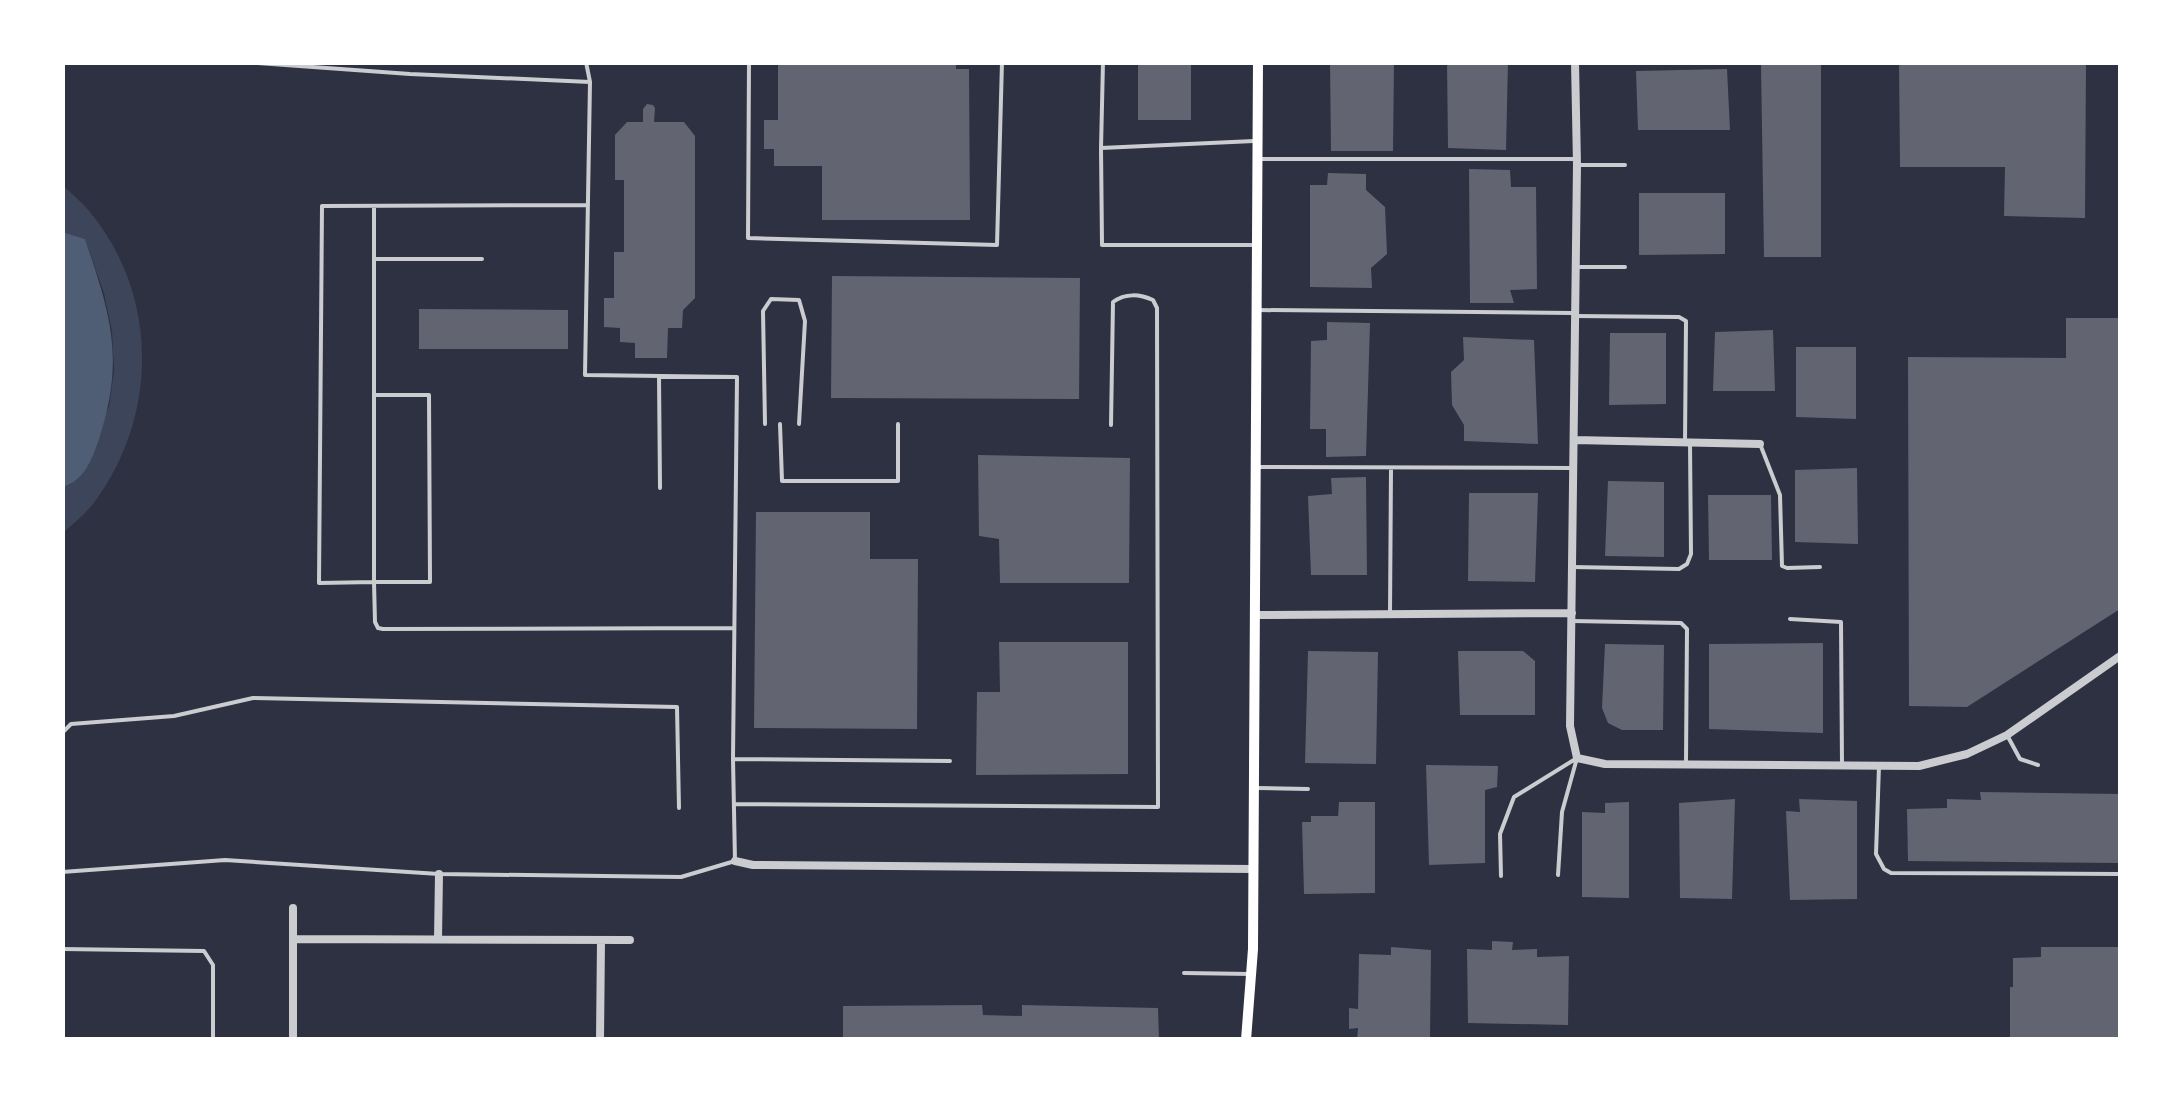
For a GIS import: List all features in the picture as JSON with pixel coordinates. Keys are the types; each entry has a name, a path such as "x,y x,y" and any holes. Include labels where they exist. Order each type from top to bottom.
{"main road":[{"path":"1246,1040 1254,869 1258,62"}],"street":[{"path":"1576,62 1570,726 1577,758 1604,764 1686,766 1918,766 1967,754 2006,735 2120,656"},
{"path":"1574,440 1760,444"},
{"path":"1256,614 1572,617"},
{"path":"735,860 753,865 1254,869"},
{"path":"438,874 438,939"},
{"path":"292,908 293,1040"},
{"path":"293,938 630,940"},
{"path":"600,1040 601,940"}],"lane":[{"path":"243,62 590,82"},
{"path":"749,62 748,238 998,246 1002,62"},
{"path":"1103,62 1102,245 1258,245"},
{"path":"62,872 225,860 438,874 681,877 735,860 737,377 585,375 590,82 586,63 686,63"},
{"path":"1102,148 1259,141"},
{"path":"1258,159 1625,165"},
{"path":"374,395 429,395 430,582 319,583 322,206 588,205"},
{"path":"374,206 375,622 383,629 736,628"},
{"path":"374,259 482,259"},
{"path":"1576,267 1625,267"},
{"path":"734,804 1158,807 1158,308 1154,300 1146,297 1121,296 1114,302 1110,425"},
{"path":"765,424 763,311 772,299 799,300 805,321 800,424"},
{"path":"1257,310 1679,317 1686,321 1691,554 1687,564 1679,569 1572,567"},
{"path":"660,376 660,488"},
{"path":"780,424 782,481 898,481 898,424"},
{"path":"1760,444 1780,496 1782,566 1820,567"},
{"path":"1257,467 1573,468"},
{"path":"1390,614 1391,468"},
{"path":"1572,617 1680,623 1687,629 1686,766"},
{"path":"1790,620 1841,622 1842,765"},
{"path":"62,733 71,724 174,716 252,698 677,707 679,808"},
{"path":"2006,735 2020,758 2038,765"},
{"path":"1558,875 1562,812 1577,758"},
{"path":"1501,876 1500,834 1514,797 1577,758"},
{"path":"733,760 950,762"},
{"path":"1878,766 1876,854 1884,869 1891,873 2120,874"},
{"path":"1254,788 1308,789"},
{"path":"62,949 204,951 213,965 213,1040"},
{"path":"1184,973 1251,974"}],"shaded area":[{"path":"62,185 87,208 113,245 129,280 139,317 142,355 140,393 131,431 116,466 92,505 63,533 63,487 71,484 109,407 114,371 112,331 104,293 85,239 63,232"},
{"path":"63,232 85,239 108,315 113,361 107,411 94,454 82,474 63,487"}],"building":[{"path":"778,62 956,62 956,69 969,69 970,220 822,220 822,166 774,166 774,149 764,149 764,120 778,120"},
{"path":"1138,62 1191,62 1191,120 1138,120"},
{"path":"1330,62 1394,62 1393,151 1331,151"},
{"path":"1447,62 1508,62 1506,150 1448,148"},
{"path":"1899,62 2086,62 2085,218 2004,216 2005,167 1900,167"},
{"path":"1821,64 1821,257 1764,257 1761,65"},
{"path":"1727,69 1730,130 1638,130 1636,71"},
{"path":"647,104 655,108 654,122 684,122 695,136 695,298 683,310 682,328 668,328 667,358 635,358 635,343 620,342 620,328 604,327 604,298 614,298 614,252 624,252 624,180 615,180 615,135 627,122 643,122"},
{"path":"1469,169 1510,170 1511,187 1536,187 1537,289 1510,290 1514,303 1470,303"},
{"path":"1328,173 1366,174 1366,190 1385,207 1387,254 1371,268 1372,288 1310,287 1310,185 1327,185"},
{"path":"1639,193 1725,193 1725,254 1639,255"},
{"path":"832,276 1080,278 1079,399 831,398"},
{"path":"419,309 568,310 568,349 419,349"},
{"path":"2066,318 2120,318 2120,609 1967,707 1909,706 1908,357 2066,358"},
{"path":"1327,322 1370,323 1366,456 1326,457 1326,429 1310,429 1311,341 1327,340"},
{"path":"1773,330 1775,391 1713,391 1715,332"},
{"path":"1610,333 1666,333 1666,404 1609,405"},
{"path":"1463,337 1534,340 1538,444 1464,441 1464,425 1452,405 1451,372 1464,360"},
{"path":"1796,347 1856,347 1856,419 1796,417"},
{"path":"978,455 1130,458 1129,583 1000,583 999,539 979,536"},
{"path":"1857,468 1858,544 1795,542 1795,470"},
{"path":"1366,477 1367,575 1311,575 1308,496 1332,494 1331,478"},
{"path":"1608,481 1664,482 1664,557 1605,556"},
{"path":"1469,493 1538,493 1535,582 1468,581"},
{"path":"1708,495 1771,495 1772,560 1709,560"},
{"path":"756,512 870,512 870,559 918,559 917,729 754,728"},
{"path":"999,642 1128,642 1128,774 976,775 977,692 1000,692"},
{"path":"1823,643 1823,733 1709,729 1709,644"},
{"path":"1605,644 1664,645 1663,730 1622,730 1608,723 1602,708"},
{"path":"1308,651 1378,652 1376,764 1305,763"},
{"path":"1458,651 1523,651 1535,661 1535,715 1460,715"},
{"path":"1426,765 1498,766 1497,787 1485,790 1485,863 1429,865"},
{"path":"1980,792 2120,794 2120,863 1908,861 1907,809 1947,808 1947,799 1981,800"},
{"path":"1735,799 1732,899 1680,898 1679,803"},
{"path":"1799,799 1857,801 1857,899 1790,900 1786,811 1800,812"},
{"path":"1339,802 1375,802 1375,893 1304,894 1302,822 1311,822 1311,816 1338,816"},
{"path":"1629,802 1629,898 1582,897 1582,812 1605,813 1605,803"},
{"path":"1492,941 1513,942 1512,950 1537,949 1537,957 1569,956 1568,1025 1468,1023 1467,949 1492,950"},
{"path":"1391,947 1431,950 1430,1040 1357,1040 1358,1028 1349,1029 1349,1008 1358,1009 1359,954 1391,955"},
{"path":"2041,947 2120,947 2120,1040 2010,1040 2013,958 2041,957"},
{"path":"982,1005 983,1015 1022,1016 1022,1005 1158,1008 1159,1040 843,1040 843,1006"}]}
